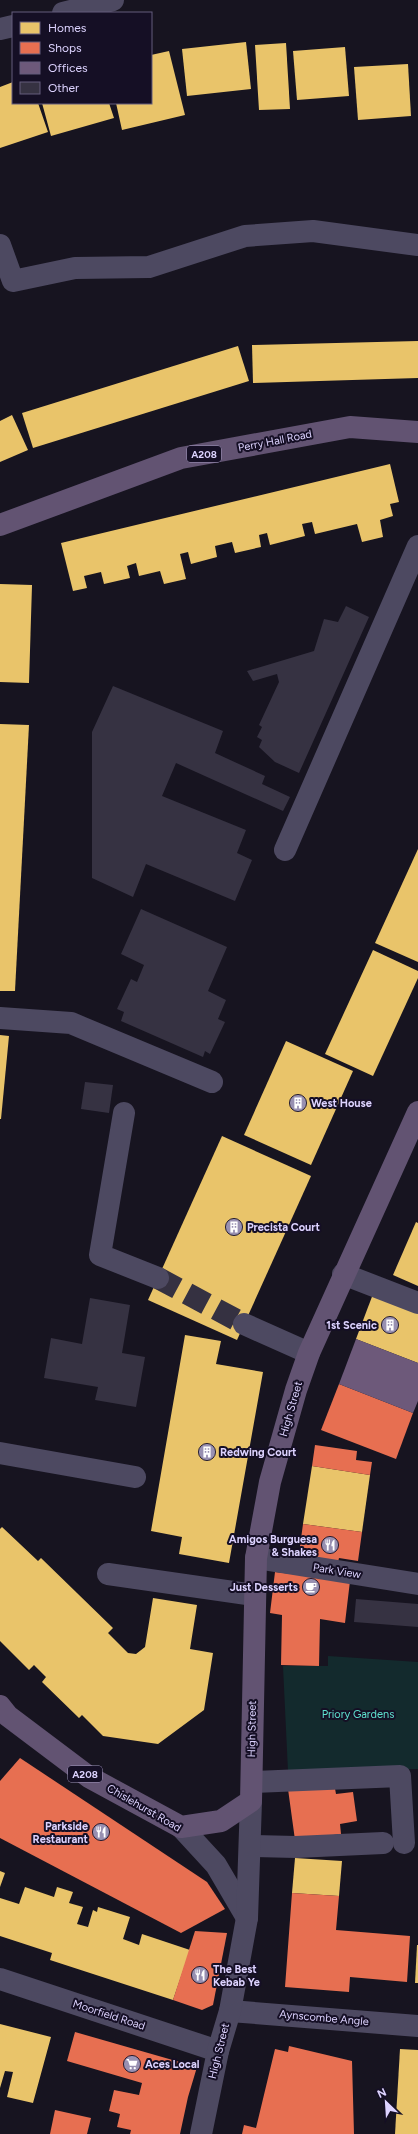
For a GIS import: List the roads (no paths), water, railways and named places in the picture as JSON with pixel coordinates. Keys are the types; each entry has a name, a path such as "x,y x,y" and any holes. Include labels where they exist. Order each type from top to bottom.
{"main road":[{"name":"Perry Hall Road","path":"0,525 180,458 350,427 418,432"},
{"name":"High Street","path":"252,1791 254,1595 256,1558 270,1482 296,1390 309,1353 343,1274 418,1112"},
{"name":"Chislehurst Road","path":"0,1706 8,1716 89,1776 181,1827"},
{"path":"181,1827 221,1821 252,1791"}],"street":[{"path":"67,12 113,0"},
{"path":"0,29 12,26"},
{"path":"0,244 13,281 75,268 149,267 246,236 313,231 418,245"},
{"path":"285,850 418,546"},
{"path":"0,1018 71,1022 212,1082"},
{"path":"124,1113 100,1255 158,1278"},
{"path":"343,1274 418,1303"},
{"path":"244,1324 309,1353"},
{"path":"0,1453 135,1478"},
{"name":"Park View","path":"256,1558 418,1584"},
{"path":"108,1574 254,1595"},
{"path":"252,1791 400,1776 404,1843"},
{"name":"High Street","path":"201,2134 218,2051 230,2011 247,1918 252,1791"},
{"name":"Chislehurst Road","path":"181,1827 216,1865 247,1918"},
{"path":"250,1846 296,1847 382,1843"},
{"name":"Moorfield Road","path":"0,1979 218,2051"},
{"name":"Aynscombe Angle","path":"230,2011 418,2026"}],"tunnel":[{"path":"158,1278 244,1324"}],"place":[{"name":"West House","path":"298,1103"},
{"name":"Precista Court","path":"234,1227"},
{"name":"1st Scenic","path":"390,1325"},
{"name":"Redwing Court","path":"207,1452"},
{"name":"Amigos Burguesa & Shakes","path":"330,1545"},
{"name":"Just Desserts","path":"311,1587"},
{"name":"Parkside Restaurant","path":"101,1832"},
{"name":"The Best Kebab Ye","path":"200,1975"},
{"name":"Aces Local","path":"132,2064"}],"park label":[{"name":"Priory Gardens","path":"358,1714"}]}
